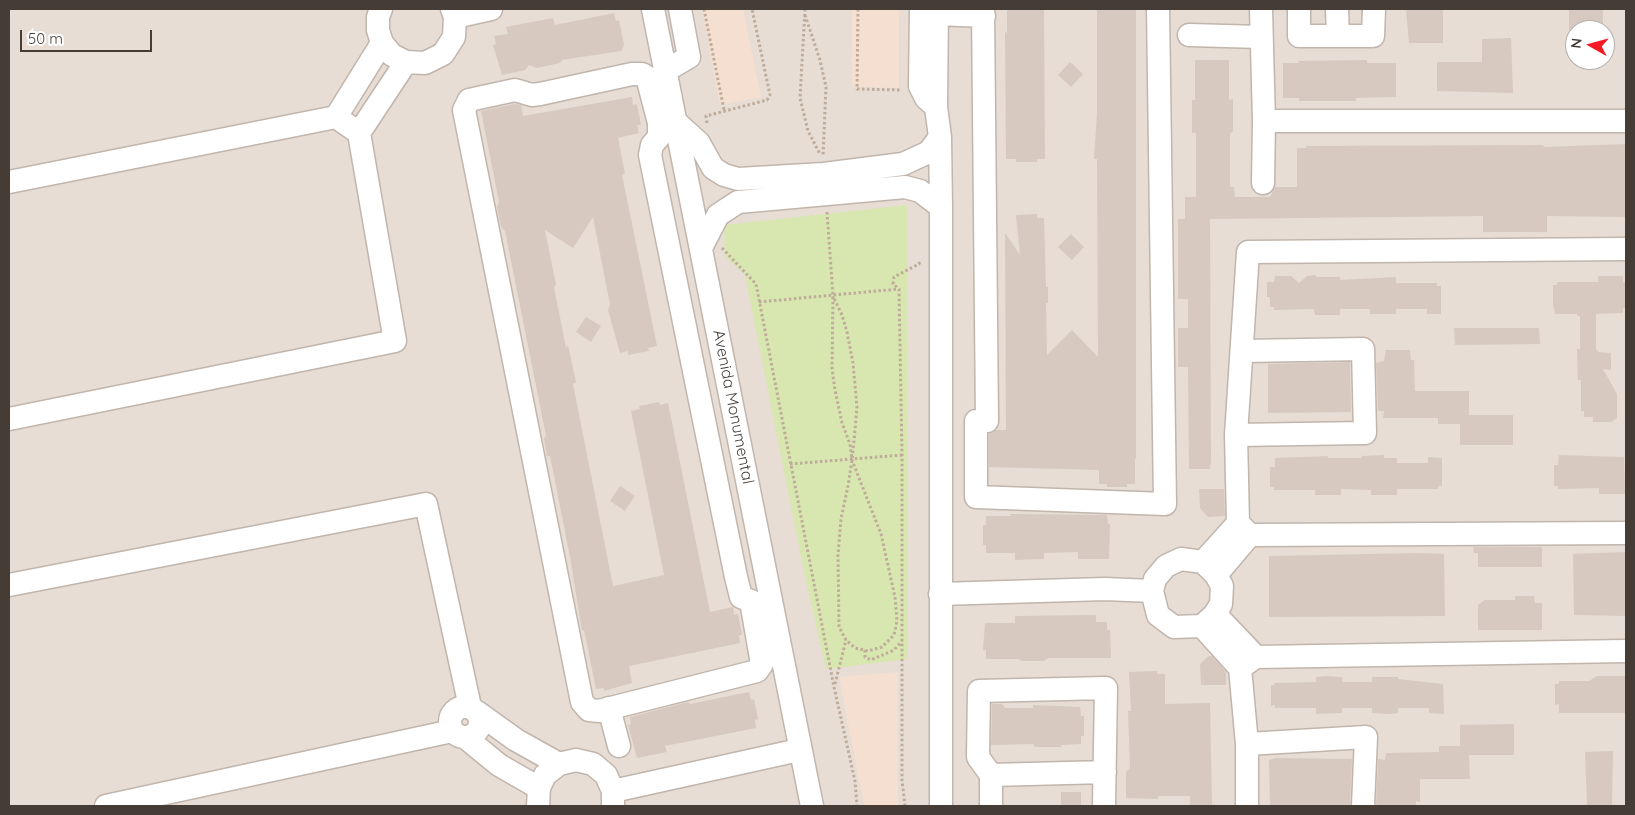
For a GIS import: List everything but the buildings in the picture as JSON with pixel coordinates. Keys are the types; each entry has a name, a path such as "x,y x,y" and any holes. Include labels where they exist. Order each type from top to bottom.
{"street":[{"path":"376,11 378,30 382,43 392,55 406,62 425,63 443,54 454,37 453,13 491,9"},
{"name":"Avenida Monumental","path":"653,9 677,123 710,246 728,388 799,750 812,806"},
{"path":"665,71 688,57 680,9"},
{"path":"941,806 941,207 940,138 936,107 932,11 984,12 987,420 976,421 976,497 1165,504 1158,9"},
{"path":"1261,9 1264,121 1263,183"},
{"path":"1299,9 1299,36 1373,36 1374,9"},
{"path":"1337,9 1338,36"},
{"path":"1189,35 1261,37"},
{"path":"336,117 382,43"},
{"path":"9,419 395,341 359,133 406,62"},
{"path":"632,74 642,74 648,77 660,134 658,140 652,145 650,155 691,364 737,584 741,596 751,602 762,664 757,671 609,708 589,710 582,702 464,118 464,110 469,100 515,90 532,95 540,94 632,74"},
{"path":"9,182 336,117 359,133"},
{"path":"1264,121 1626,121"},
{"path":"677,123 699,143 713,168 724,175 738,179 824,174 903,164 929,152 940,138"},
{"path":"710,246 718,216 738,202 905,187 920,191 941,207"},
{"path":"1210,569 1244,529 1236,435 1248,252 1626,249"},
{"path":"1236,435 1365,433 1363,348 1243,351"},
{"path":"691,364 723,359"},
{"path":"697,395 728,388"},
{"path":"9,585 426,504 474,709 480,719 480,728 474,735 459,734 106,806"},
{"path":"1244,529 1626,533"},
{"path":"1181,559 1210,569 1222,586 1221,604 1209,620 1174,627 1158,615 1152,591 1155,580 1166,566 1181,559"},
{"path":"940,594 1105,589 1152,591"},
{"path":"1209,620 1248,662 1247,806"},
{"path":"1248,662 1626,651"},
{"path":"991,806 990,775 978,757 979,691 1106,688 1104,806"},
{"path":"609,708 619,746"},
{"path":"474,709 516,740 559,764"},
{"path":"459,734 539,797 546,775 559,764 576,760 593,764 606,775 613,799 799,750"},
{"path":"1247,744 1366,737 1363,806"},
{"path":"990,775 1105,772"}],"path":[{"path":"704,9 724,110"},
{"path":"710,132 706,116 767,100 770,95 752,9"},
{"path":"805,9 800,98 808,131 823,160"},
{"path":"858,9 857,90 904,91"},
{"path":"805,15 820,60 826,87 823,160"},
{"path":"823,160 832,158"},
{"path":"826,194 833,296 832,368 842,423 850,444 852,460 881,534 895,597 896,621 894,635 882,647 865,650 855,648 846,640 839,627 838,555 852,460 857,407 853,363 842,315 833,296"},
{"path":"710,246 756,284 834,687 855,781 857,806"},
{"path":"905,806 902,780 902,455 899,289 893,284 894,278 919,264 922,255"},
{"path":"759,302 899,289"},
{"path":"790,464 902,455"},
{"path":"834,687 846,640"},
{"path":"865,650 865,657 871,660 894,650 903,641"}],"shaded area":[{"path":"9,9 1626,9 1626,806 9,806"},
{"path":"702,9 743,9 761,97 720,105"},
{"path":"852,9 899,9 899,88 852,87"},
{"path":"898,672 898,805 864,806 839,677"}],"green space":[{"path":"907,205 908,659 826,669 805,577 745,275 725,256 724,225"}]}
